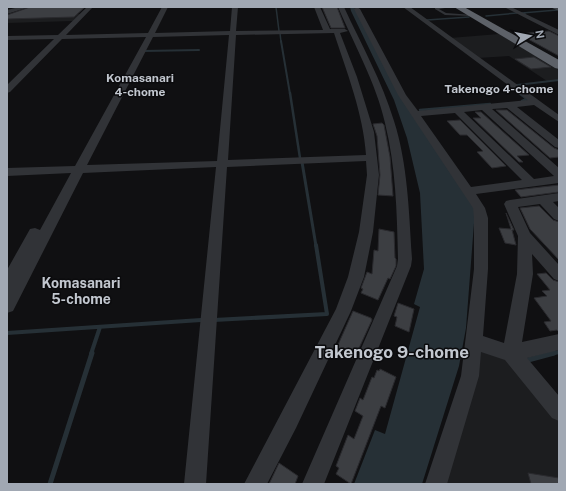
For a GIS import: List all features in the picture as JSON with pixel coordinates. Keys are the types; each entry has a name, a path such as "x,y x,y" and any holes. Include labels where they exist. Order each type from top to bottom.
{"highway":[{"path":"458,7 559,65"},
{"path":"465,7 559,60"}],"street":[{"path":"8,13 26,7"},
{"path":"7,90 90,7"},
{"path":"7,284 74,169 147,35 160,7"},
{"path":"147,35 165,7"},
{"path":"195,484 235,7"},
{"path":"254,484 293,415 343,311 356,277 367,225 373,175 369,132 352,77 332,31 317,7"},
{"path":"406,7 559,119"},
{"path":"507,7 559,33"},
{"path":"554,7 559,9"},
{"path":"313,484 404,266 405,259 402,192 390,122 382,97 351,30 353,9"},
{"path":"353,9 402,95 477,204 481,218 481,269 470,376 436,484"},
{"path":"7,38 351,30"},
{"path":"416,114 536,102"},
{"path":"509,105 559,145"},
{"path":"484,107 559,174"},
{"path":"458,110 531,182"},
{"path":"7,172 371,158"},
{"path":"7,306 74,169"},
{"path":"469,191 559,179"},
{"path":"559,197 510,204 525,236 559,275"},
{"path":"542,199 559,216"},
{"path":"525,236 525,274 511,353 559,411"},
{"path":"474,342 511,353 559,342"}],"lane":[{"path":"450,7 436,8 445,14 472,15"}],"shaded area":[{"path":"350,7 354,7 383,64 475,210 466,328 459,366 422,484 354,484 375,430 385,434 420,307 414,304 424,269 420,193 407,138 394,100"},
{"path":"81,14 73,21 7,23 8,15"},
{"path":"499,34 559,69 559,80 547,81 509,56 478,58 450,38"},
{"path":"480,350 507,358 559,419 559,484 445,484"}],"building":[{"path":"30,7 85,7 74,17 7,19 7,15"},
{"path":"322,7 337,7 345,28 331,28"},
{"path":"549,31 559,36 559,56 519,34"},
{"path":"534,57 551,67 531,69 515,59"},
{"path":"496,110 507,110 554,148 559,150 559,157 550,158"},
{"path":"475,112 481,112 529,155 517,156 523,162 519,162 473,118 481,118"},
{"path":"460,120 506,166 492,168 477,152 483,151 467,135 460,135 447,121"},
{"path":"382,123 384,125 390,157 393,196 378,195 380,175 377,136 373,124"},
{"path":"559,185 559,192 521,197 515,190"},
{"path":"539,206 553,220 559,222 559,260 530,229 520,208"},
{"path":"506,213 514,230 512,230 516,245 505,243 499,228 511,229"},
{"path":"379,229 394,232 396,266 390,279 388,278 378,300 361,293 363,289 361,288 367,272 372,274 374,250 378,251"},
{"path":"546,273 553,280 559,282 559,332 557,330 550,331 544,322 551,321 534,298 547,296 542,291 550,290 537,274"},
{"path":"398,303 414,309 409,332 395,326 397,317 394,316"},
{"path":"353,311 371,318 372,320 354,359 343,353 344,351 337,347"},
{"path":"380,369 396,377 385,408 381,406 351,484 336,474 339,468 336,466 348,435 354,439 363,416 355,411 360,398 363,400 372,377 374,378 377,370 379,371"},
{"path":"279,463 298,476 295,484 269,484"},
{"path":"528,473 559,478 559,484 531,484"}],"waterway":[{"path":"276,7 279,31"},
{"path":"525,14 522,13 557,10"},
{"path":"486,16 517,13"},
{"path":"427,20 469,17"},
{"path":"280,33 281,42"},
{"path":"281,41 290,94"},
{"path":"143,51 199,50"},
{"path":"517,85 559,80"},
{"path":"512,88 521,94"},
{"path":"290,93 300,158"},
{"path":"519,93 527,99 522,101"},
{"path":"420,110 490,104"},
{"path":"302,162 316,246"},
{"path":"214,320 327,314 316,245"},
{"path":"7,333 201,320"},
{"path":"91,354 100,327"},
{"path":"552,354 559,352"},
{"path":"50,484 92,353"},
{"path":"528,360 552,354"}],"district":[{"name":"Komasanari 4-chome","path":"140,85"},
{"name":"Takenogo 4-chome","path":"499,89"},
{"name":"Komasanari 5-chome","path":"81,292"},
{"name":"Takenogo 9-chome","path":"392,352"}]}
